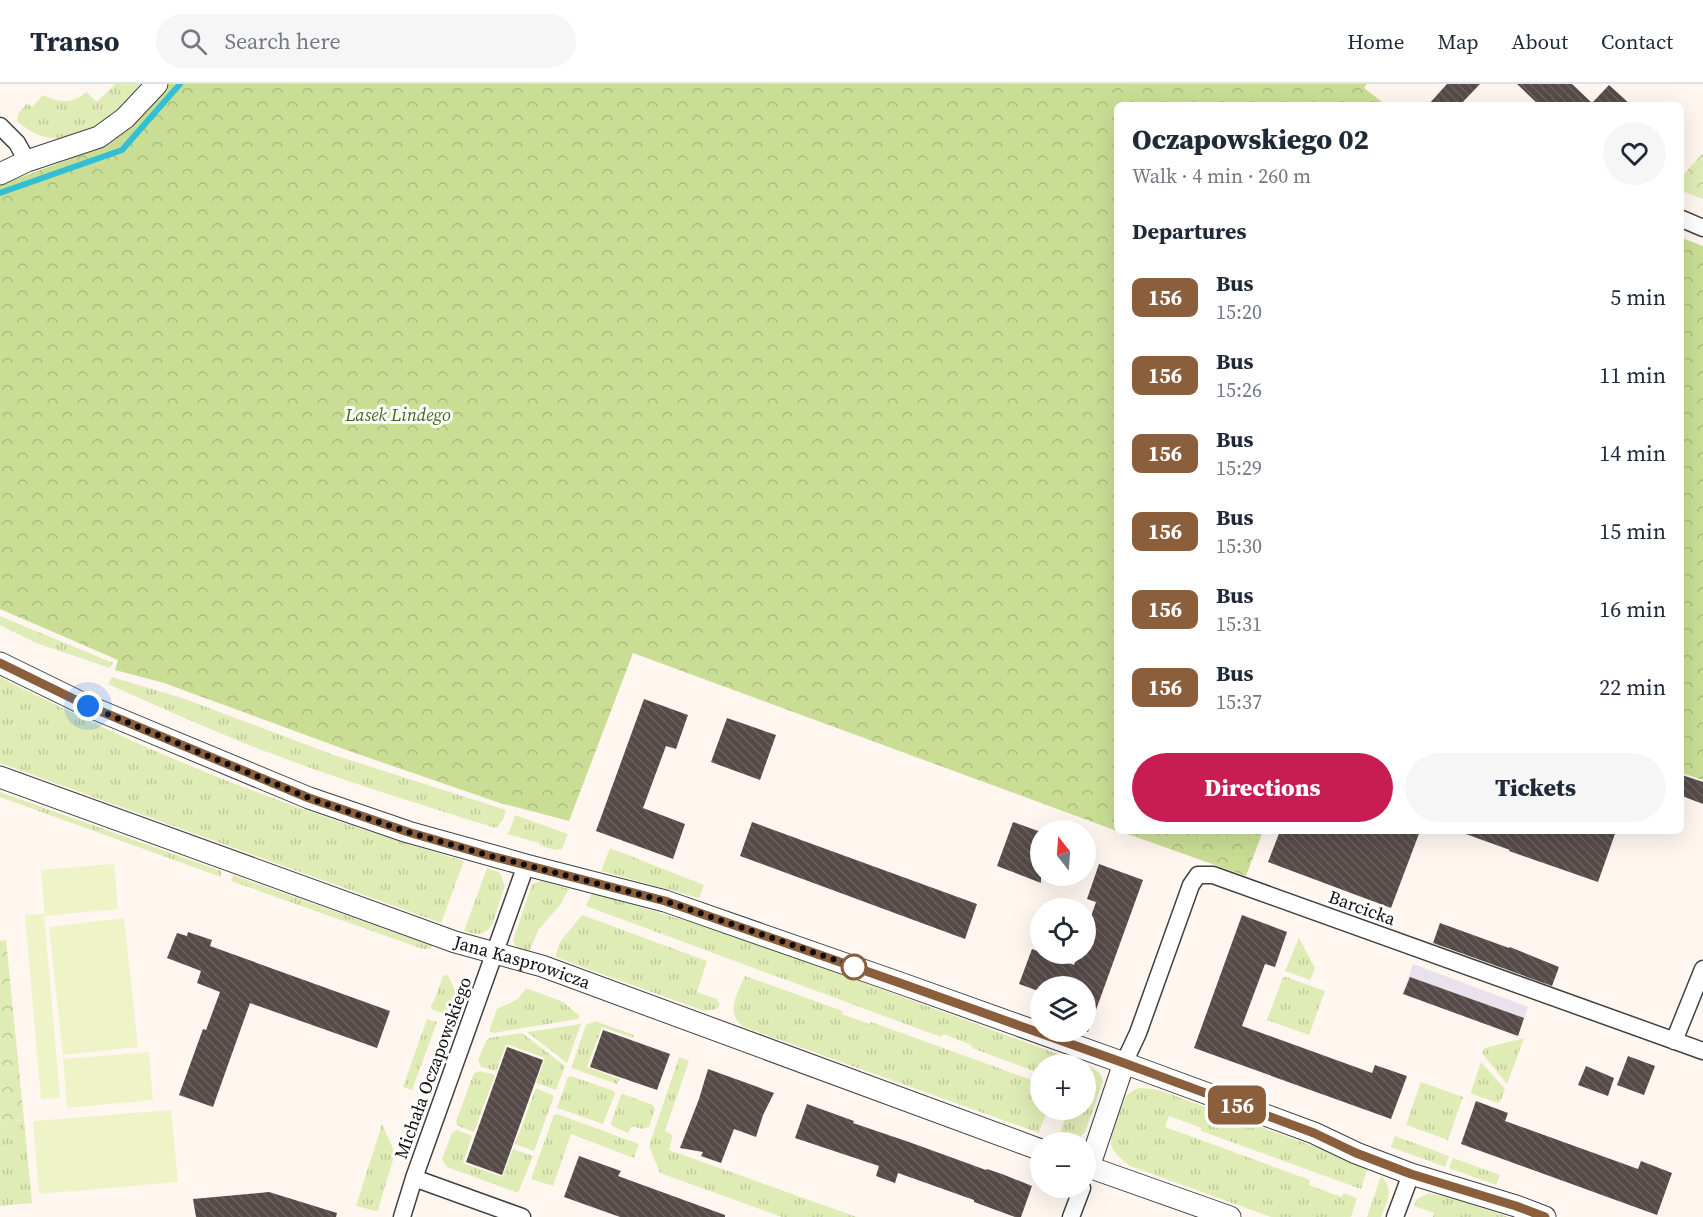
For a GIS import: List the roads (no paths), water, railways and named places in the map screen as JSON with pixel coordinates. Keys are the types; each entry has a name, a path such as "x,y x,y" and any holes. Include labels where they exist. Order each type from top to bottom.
{"street":[{"path":"0,174 27,161 105,133 131,112 157,84"},
{"path":"0,126 16,143 27,161"},
{"path":"1684,220 1703,228"},
{"path":"0,663 88,706 309,798 408,832 665,901 1124,1063 1314,1133 1356,1153 1411,1174 1545,1217"},
{"name":"Jana Kasprowicza","path":"0,777 455,942 542,966 1030,1146"},
{"name":"Michała Oczapowskiego","path":"402,1217 526,865"},
{"name":"Barcicka","path":"1124,1063 1138,1033 1191,885 1198,874 1214,875 1703,1052"},
{"path":"1674,1041 1703,969"},
{"path":"1096,1144 1124,1063"},
{"path":"1096,1173 1230,1217"},
{"path":"1395,1217 1411,1174"},
{"path":"414,1178 522,1217"},
{"path":"1071,1217 1078,1198"}],"waterway":[{"path":"0,193 122,150 180,84"}],"park label":[{"name":"Lasek Lindego","path":"398,415"}]}
